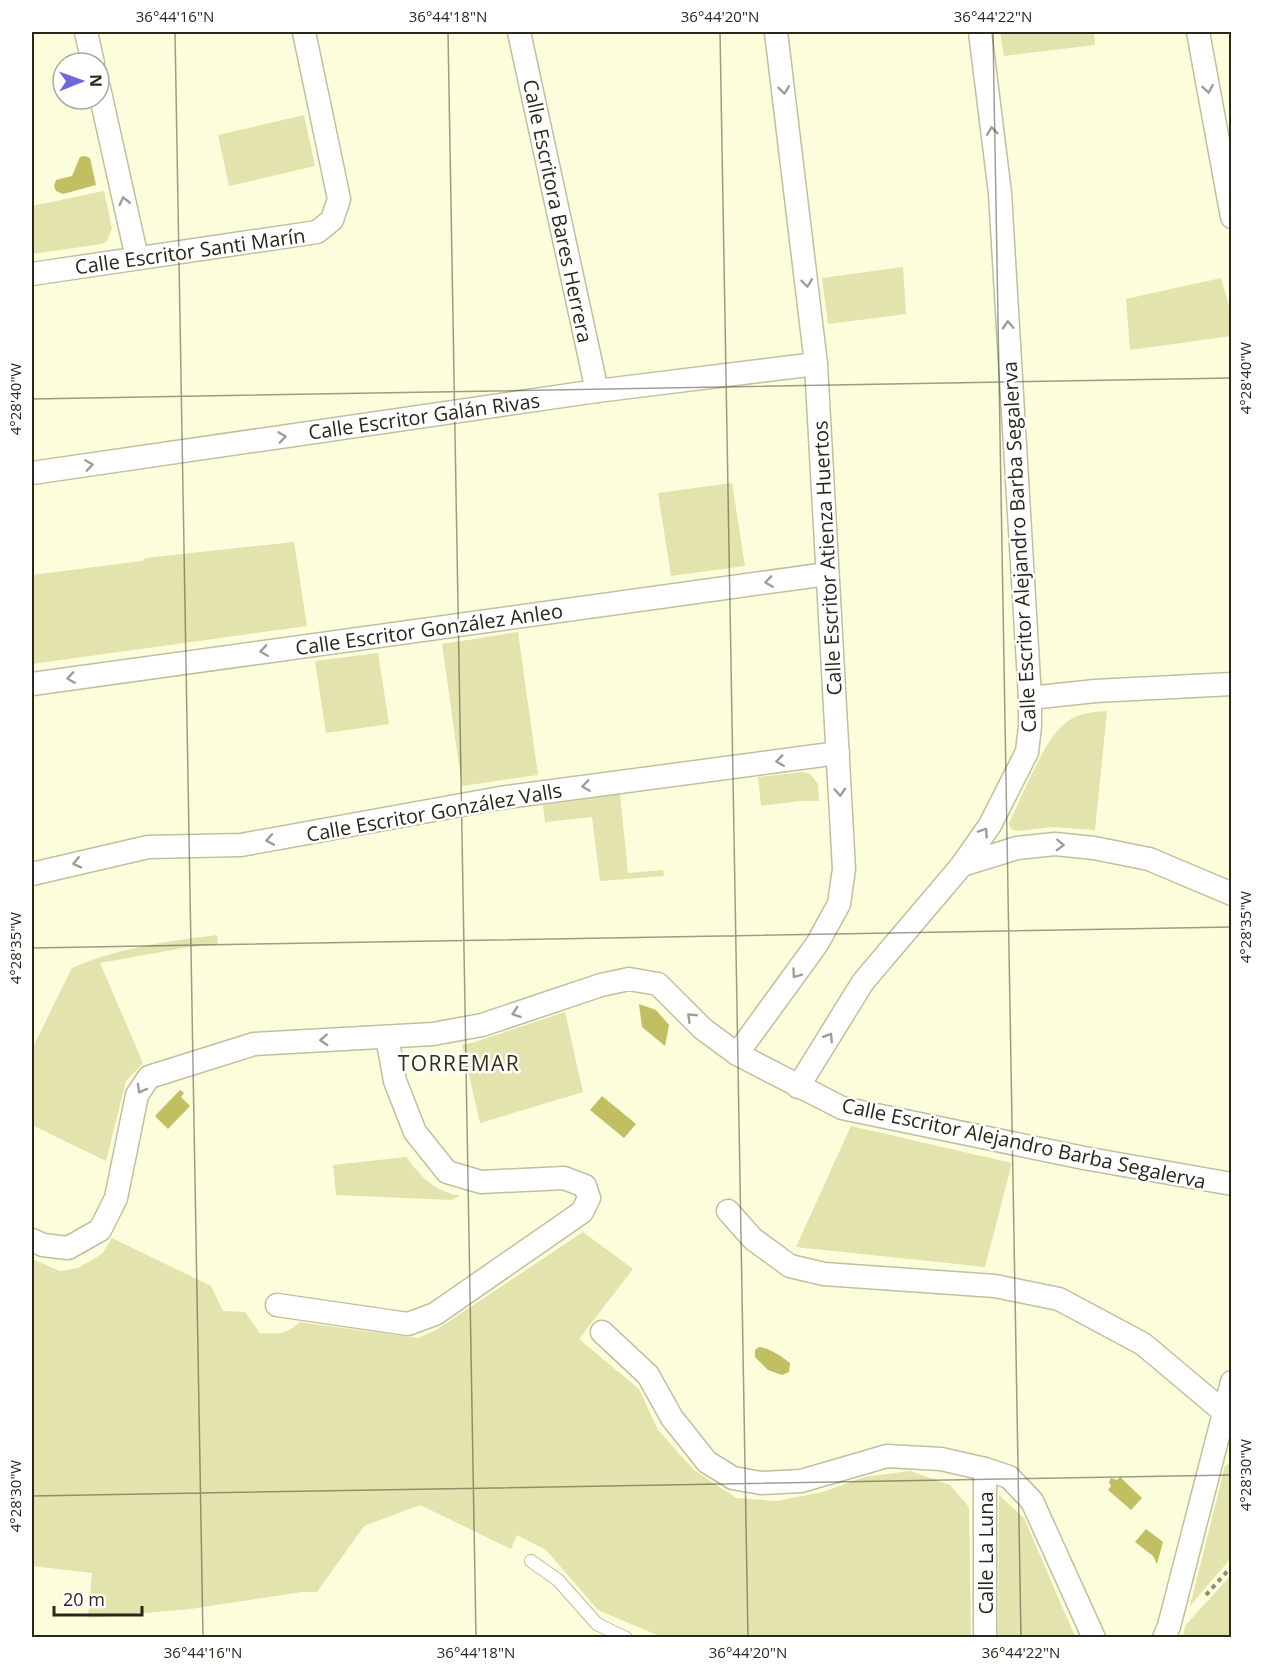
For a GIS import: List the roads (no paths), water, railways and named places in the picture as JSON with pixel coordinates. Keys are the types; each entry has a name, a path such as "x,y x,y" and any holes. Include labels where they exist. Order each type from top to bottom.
{"street":[{"path":"86,32 90,51"},
{"name":"Calle Escritor Santi Marín","path":"32,274 316,232 332,220 339,199 304,32"},
{"name":"Calle Escritora Bares Herrera","path":"519,32 597,391"},
{"name":"Calle Escritor Atienza Huertos","path":"737,1054 817,944 839,904 844,869 816,364 776,32"},
{"name":"Calle Escritor Alejandro Barba Segalerva","path":"980,32 1000,193 1029,698 1030,726 1026,752 990,825 962,865 863,982 798,1087 842,1108 1084,1158 1232,1185"},
{"path":"1197,32 1223,121 1232,217"},
{"path":"104,111 137,258"},
{"name":"Calle Escritor Galán Rivas","path":"32,473 597,391 816,364"},
{"name":"Calle Escritor González Anleo","path":"32,684 827,574"},
{"path":"1029,698 1095,691 1232,684"},
{"name":"Calle Escritor González Valls","path":"32,874 148,847 241,845 500,798 838,753"},
{"path":"962,865 1017,848 1055,844 1094,848 1149,859 1232,894"},
{"path":"32,1240 43,1245 68,1248 100,1230 116,1198 137,1095 149,1077 254,1044 433,1034 482,1024 601,985 629,979 658,984 703,1029 737,1054 798,1087"},
{"path":"277,1305 408,1324 435,1314 582,1212 589,1198 585,1186 564,1178 481,1182 447,1172 415,1132 395,1081 387,1037"},
{"path":"728,1211 753,1239 790,1266 824,1274 995,1286 1059,1299 1143,1344 1228,1413"},
{"path":"602,1332 648,1375 672,1418 707,1462 733,1478 761,1484 801,1481 887,1456 941,1459 1009,1477 1032,1501 1094,1638"},
{"path":"1164,1638 1228,1413 1232,1382"},
{"name":"Calle La Luna","path":"985,1469 985,1638"}],"lane":[{"path":"531,1561 558,1580 597,1624 626,1638"}],"district":[{"name":"TORREMAR","path":"459,1063"}]}
